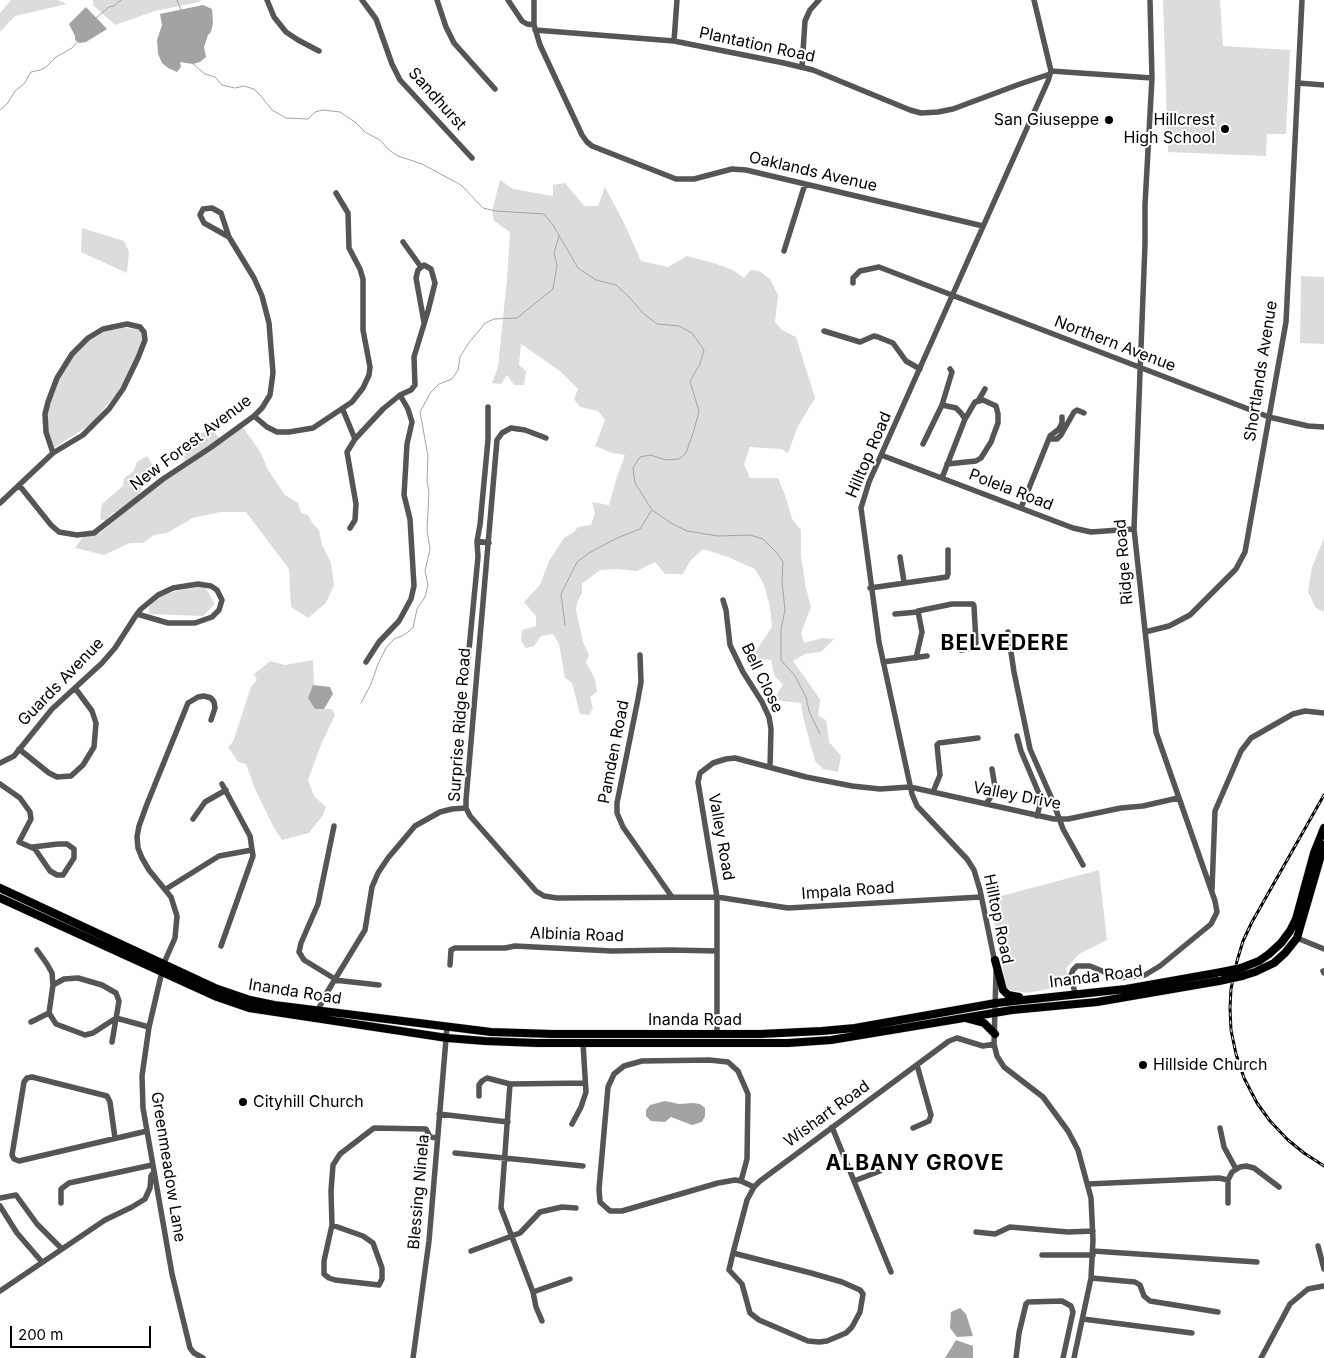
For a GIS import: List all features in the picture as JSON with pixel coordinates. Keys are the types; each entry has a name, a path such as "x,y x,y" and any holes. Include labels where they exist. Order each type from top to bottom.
{"main road":[{"name":"Inanda Road","path":"0,888 163,967 218,998 249,1008 446,1038 505,1042 816,1041 853,1037 996,1013 1097,1002 1219,981 1241,972 1269,954 1281,943 1290,930 1298,913 1314,853 1324,828"},
{"name":"Inanda Road","path":"0,898 241,998 274,1005 502,1033 801,1033 837,1030 996,1003 1126,989 1222,972 1255,972 1274,963 1297,938 1324,845"},
{"path":"995,960 1001,985 1006,993 1012,996 1034,998"},
{"path":"362,1016 362,1021 380,1027"},
{"path":"963,1018 979,1021 995,1034"},
{"path":"502,1033 505,1042"}],"street":[{"path":"267,0 274,17 286,32 318,51"},
{"name":"Sandhurst","path":"362,0 376,19 392,64 400,80 472,158"},
{"path":"437,0 454,43 495,89"},
{"path":"508,0 522,21 534,28"},
{"name":"Oaklands Avenue","path":"534,0 534,28 542,51 582,135 592,146 676,178 694,179 740,169 983,226"},
{"path":"674,41 677,0"},
{"path":"802,67 805,21 810,10 819,0"},
{"path":"1034,0 1050,73"},
{"name":"Ridge Road","path":"1075,994 1071,975 1077,966 1090,966 1114,978 1125,979 1144,975 1160,966 1214,920 1217,909 1156,732 1134,529 1145,205 1152,78 1150,0"},
{"name":"Shortlands Avenue","path":"1145,632 1169,626 1190,615 1240,563 1246,546 1281,354 1287,306 1302,0"},
{"name":"Plantation Road","path":"534,28 674,41 802,67 921,113 953,109 1050,73 1152,78"},
{"name":"Hilltop Road","path":"994,1044 996,1013 995,960 976,875 970,865 915,804 883,662 870,588 861,508 864,495 881,455 1050,73"},
{"path":"1298,83 1324,85"},
{"path":"784,251 805,184"},
{"path":"254,416 270,429 277,432 289,432 315,427 343,410 358,395 368,377 370,370 363,334 362,279 360,269 349,248 348,213 336,193"},
{"name":"New Forest Avenue","path":"19,484 51,525 59,532 77,535 94,533 163,479 206,452 254,416 266,402 272,386 272,360 269,323 259,288 230,237 221,214 212,208 203,210 200,218 204,223 230,237"},
{"path":"403,242 421,267"},
{"path":"350,528 355,520 356,504 347,452 355,439 383,409 400,395 411,390 416,384 414,356 424,322 435,280 430,268 426,266 421,267 417,272 417,285 424,322"},
{"name":"Northern Avenue","path":"853,283 853,278 860,271 879,267 1269,417 1308,426 1324,427"},
{"path":"0,503 53,453 88,431 116,400 128,381 143,345 144,335 140,327 127,324 99,331 79,346 69,359 52,390 46,414 46,432 53,453"},
{"path":"824,331 860,342 874,336 878,337 893,343 906,361 920,369"},
{"path":"923,444 942,405 952,372 950,369"},
{"path":"942,478 965,419 985,389"},
{"path":"366,662 379,642 399,621 411,600 414,586 410,519 404,495 407,444 412,422 408,408 400,395"},
{"path":"947,464 976,461 981,458 991,442 999,419 996,406 983,400 978,401"},
{"path":"942,405 956,408 965,419"},
{"path":"467,670 478,557 477,541 488,440 488,407"},
{"path":"343,410 355,439"},
{"path":"1049,439 1057,439 1061,435 1074,412 1077,410 1084,413"},
{"path":"1021,508 1049,439 1059,429 1062,417"},
{"name":"Surprise Ridge Road","path":"546,438 525,430 511,428 505,430 499,436 497,445 466,808 475,822 528,882 538,893 544,896 557,898 717,897"},
{"name":"Polela Road","path":"881,455 1085,531 1134,529"},
{"path":"477,541 489,543"},
{"path":"870,588 946,577 948,574 948,550"},
{"path":"900,557 904,582"},
{"name":"Guards Avenue","path":"0,763 11,758 41,721 111,653 137,614 161,593 173,588 194,584 211,586 217,590 222,600 219,610 212,617 195,623 168,623 137,614"},
{"name":"Bell Close","path":"724,600 730,645 769,717 771,729 770,767"},
{"path":"895,614 918,612 952,604 972,604 974,606 976,643 973,648 961,650"},
{"path":"916,658 922,632 918,612"},
{"path":"1008,632 1030,749 1063,829 1083,865"},
{"name":"Pamden Road","path":"640,655 641,682 617,803 617,812 622,827 672,897"},
{"path":"883,662 927,656"},
{"path":"19,750 57,777 65,778 70,776 83,765 94,747 96,723 92,711 75,688"},
{"path":"211,720 215,708 211,698 198,696 188,703 139,826 137,837 140,853 149,870 166,889 218,856 252,850"},
{"path":"1212,891 1216,811 1241,751 1251,738 1293,714 1306,712 1324,713"},
{"path":"1017,736 1021,751 1040,796 1037,816"},
{"path":"933,792 940,776 937,745 939,743 978,738"},
{"name":"Valley Road","path":"717,1033 717,897 698,788 698,776 708,766 730,758 866,789 887,790 910,787"},
{"path":"986,804 993,794 995,787 992,769"},
{"path":"0,784 20,798 30,812 31,819 19,842 33,847 63,843 73,848 75,856 65,874 61,876 52,872 33,847"},
{"path":"221,946 252,859 249,833 222,784"},
{"name":"Valley Drive","path":"910,787 1037,816 1060,819 1143,806 1178,798"},
{"path":"192,819 205,802 226,790"},
{"path":"318,1010 334,979 365,930 372,887 378,873 388,858 415,826 448,809 466,808"},
{"path":"334,826 318,904 299,952 304,960 334,979 379,985"},
{"name":"Greenmeadow Lane","path":"166,889 174,906 177,923 175,938 163,967 149,1027 142,1076 143,1108 172,1274 190,1348 194,1353 203,1358"},
{"name":"Impala Road","path":"717,897 792,908 981,897"},
{"path":"1297,938 1324,948"},
{"name":"Albinia Road","path":"450,965 451,950 455,948 505,948 515,946 605,951 717,951"},
{"path":"37,950 50,968 53,985 49,1013 58,1025 85,1035 93,1033 116,1018 149,1027"},
{"path":"53,985 64,979 84,979 116,993 118,996 112,1042"},
{"path":"32,1022 49,1013"},
{"name":"Blessing Ninela","path":"413,1358 429,1241 448,1027"},
{"name":"Wishart Road","path":"733,1253 811,1272 855,1288 863,1294 860,1312 852,1327 846,1333 828,1340 808,1341 755,1318 747,1305 742,1284 728,1270 747,1200 760,1180 953,1039 962,1039 983,1046 994,1044"},
{"path":"572,1124 586,1092 583,1043"},
{"path":"994,1044 997,1056 1004,1067 1039,1094 1068,1131 1078,1150 1088,1184 1092,1207 1093,1231 1091,1278 1074,1358"},
{"path":"741,1181 748,1160 748,1094 738,1071 728,1062 709,1060 642,1061 624,1066 614,1074 608,1087 599,1190 600,1202 610,1211 622,1210 735,1180 754,1187"},
{"path":"913,1128 927,1122 931,1117 917,1065"},
{"path":"115,1138 110,1102 107,1096 32,1077 27,1078 24,1082 12,1155 14,1159 19,1160 147,1131"},
{"path":"479,1096 479,1085 485,1079 492,1078 510,1084 585,1083"},
{"path":"510,1084 501,1208 542,1321"},
{"path":"439,1114 508,1122"},
{"path":"832,1127 891,1272"},
{"path":"332,1226 363,1236 373,1243 382,1268 382,1279 379,1285 335,1280 324,1274 324,1261 332,1226 331,1176 333,1165 340,1154 374,1128 426,1129 430,1137 437,1138"},
{"path":"1220,1128 1224,1147 1236,1169"},
{"path":"455,1153 583,1166"},
{"path":"61,1203 61,1188 69,1183 152,1165"},
{"path":"1228,1203 1228,1180 1236,1169 1243,1166 1251,1167 1279,1187"},
{"path":"854,1181 880,1171"},
{"path":"0,1291 105,1220 145,1199 150,1188 151,1176 154,1173"},
{"path":"1088,1184 1218,1178 1228,1180"},
{"path":"0,1198 16,1195 37,1224 62,1249"},
{"path":"0,1206 17,1233 42,1262"},
{"path":"471,1251 520,1232 540,1212 562,1207 576,1208"},
{"path":"976,1232 996,1234 1010,1227 1068,1232 1093,1231"},
{"path":"1318,1246 1324,1269"},
{"path":"1042,1255 1093,1253 1257,1262"},
{"path":"1091,1278 1135,1282 1140,1285 1144,1296 1150,1301 1218,1312"},
{"path":"533,1292 570,1279"},
{"path":"1261,1358 1290,1304 1308,1289 1324,1286"},
{"path":"1016,1358 1018,1333 1026,1304 1028,1302 1062,1301 1071,1306 1073,1312 1063,1358"},
{"path":"1083,1318 1192,1333"}],"shaded area":[{"path":"11,0 58,0 67,4 15,16 0,32 0,13"},
{"path":"93,0 201,0 155,11 115,25 93,5"},
{"path":"1163,0 1220,0 1223,46 1290,50 1286,134 1267,134 1266,156 1168,152"},
{"path":"203,5 212,9 213,23 204,47 206,57 200,62 193,64 180,62 181,67 177,72 168,68 162,63 158,54 157,40 162,25 160,14"},
{"path":"86,7 107,29 86,42 79,43 75,40 69,24"},
{"path":"500,180 513,189 553,196 553,185 565,183 584,206 598,206 605,187 641,261 668,267 687,256 733,270 744,278 751,270 759,271 770,279 778,295 775,322 782,330 796,337 815,398 798,426 788,453 781,449 750,447 744,464 750,478 778,478 792,519 801,530 801,556 811,607 801,633 804,643 822,638 834,639 821,652 805,654 793,661 820,699 818,716 826,720 829,742 841,756 838,772 823,769 815,761 801,703 773,700 783,685 774,675 771,660 760,659 754,654 772,627 770,607 764,585 755,569 728,557 703,549 691,560 683,574 665,574 655,562 637,571 600,570 582,584 582,593 576,610 583,642 589,655 586,662 595,679 597,692 590,697 593,708 589,715 580,714 572,683 565,678 559,644 553,634 541,636 534,646 526,648 521,641 522,630 536,626 536,616 524,602 540,585 549,561 564,538 578,527 591,525 595,513 592,502 609,505 625,455 612,453 595,446 605,420 598,411 580,407 574,399 578,389 560,371 521,344 519,365 526,371 524,385 514,385 507,375 501,384 492,383 498,367 510,232 494,221 492,211"},
{"path":"82,228 124,241 129,252 127,273 81,252"},
{"path":"1301,276 1324,277 1324,344 1300,343"},
{"path":"123,328 138,329 144,335 133,365 117,393 91,424 54,448 48,431 46,412 55,383 72,354 89,340 105,331"},
{"path":"242,426 261,453 268,470 285,495 298,503 301,513 308,515 319,530 322,545 331,563 334,585 326,603 308,618 291,607 289,569 246,512 220,512 193,518 167,533 154,535 143,543 130,543 104,555 75,548 83,537 100,533 163,479 186,466 181,444 194,435 212,430 222,441"},
{"path":"147,456 158,473 145,481 140,493 123,510 112,513 106,521 100,519 102,504 123,486 124,478 133,472 137,462"},
{"path":"1324,538 1324,612 1316,608 1308,592 1312,567"},
{"path":"204,585 215,604 203,616 149,614 149,608 156,596"},
{"path":"313,660 315,709 332,709 335,715 320,747 308,780 314,796 326,807 323,815 309,833 282,840 255,789 246,764 238,762 228,747 233,742 251,687 257,680 254,674 270,661 285,665"},
{"path":"313,685 330,687 333,694 324,709 315,709 308,698"},
{"path":"1099,870 1107,940 1079,954 1066,968 1069,986 1027,993 1009,990 1006,986 990,899"},
{"path":"665,1101 679,1104 700,1104 705,1108 705,1116 702,1122 692,1125 671,1117 665,1122 651,1121 646,1116 646,1110 650,1105"},
{"path":"960,1308 966,1314 973,1336 957,1337 950,1328 951,1312"},
{"path":"956,1340 973,1346 973,1358 945,1358"}],"waterway":[{"path":"96,18 121,0"},
{"path":"177,0 181,10"},
{"path":"0,110 7,104 15,91 24,84 31,72 46,67 56,57 72,48 77,42"},
{"path":"193,64 205,74 215,77 222,85 235,88 244,86 254,89 272,110 286,118 308,119 315,112 323,110 340,112 355,122 365,132 380,140 398,156 422,164 461,185 483,208 496,211 544,214 553,225 578,268 596,280 616,285 643,313 657,324 679,326 692,333 704,350 700,364 690,381 699,411 686,453 679,459 666,460 650,455 640,457 633,468 635,483 652,510 687,531 718,536 750,535 763,539 777,553 783,562 782,582 785,610 781,629 781,660 795,676 806,697 809,711 820,734"},
{"path":"361,703 386,648 394,639 404,635 413,628 417,609 425,597 428,585 425,571 430,549 427,530 428,456 420,412 431,392 439,384 452,379 458,370 460,357 485,323 494,319 517,318 553,289 557,265 554,253 559,236"},
{"path":"565,625 561,594 577,562 589,553 617,538 640,529 651,511"}],"railway":[{"path":"1324,795 1243,941 1231,989 1230,1008 1231,1030 1236,1054 1244,1078 1257,1103 1270,1121 1288,1140 1324,1166"}],"place":[{"name":"San Giuseppe","path":"1109,120"},
{"name":"Hillcrest High School","path":"1225,129"},
{"name":"Hillside Church","path":"1143,1065"},
{"name":"Cityhill Church","path":"243,1102"}],"district":[{"name":"BELVEDERE","path":"1005,644"},
{"name":"ALBANY GROVE","path":"915,1164"}]}
